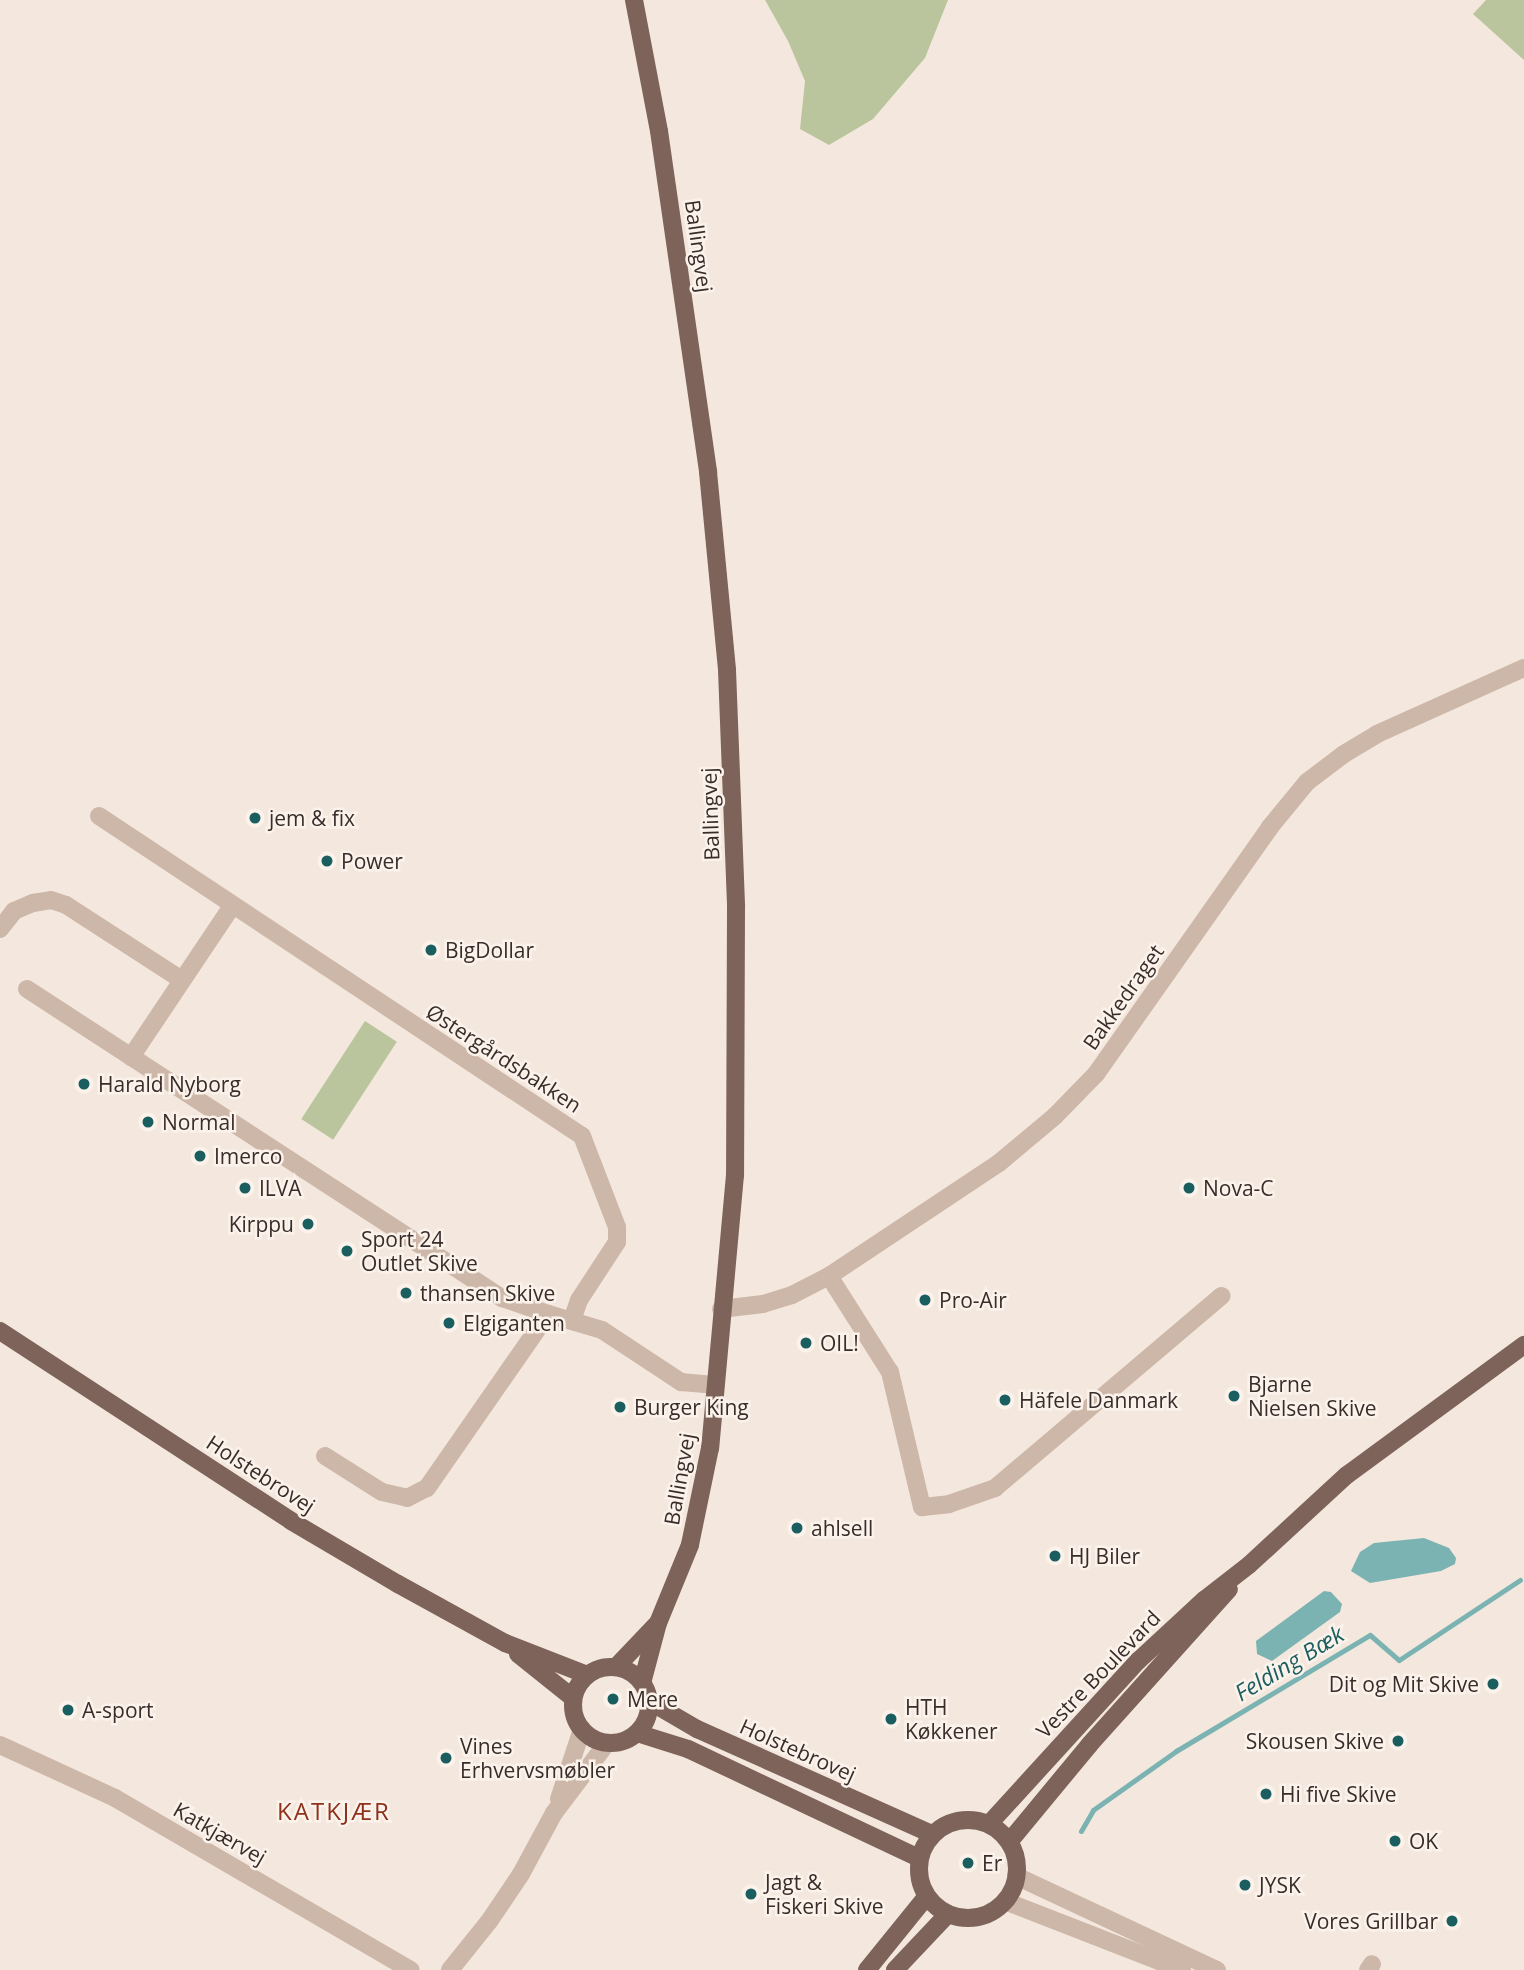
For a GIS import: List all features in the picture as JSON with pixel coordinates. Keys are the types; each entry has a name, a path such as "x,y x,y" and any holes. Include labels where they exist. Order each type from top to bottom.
{"main road":[{"name":"Ballingvej","path":"634,0 659,131 708,472 727,670 736,907 735,1175 710,1448 690,1545 659,1623 642,1683"},
{"name":"Holstebrovej","path":"0,1331 291,1521 505,1643 587,1675"},
{"name":"Vestre Boulevard","path":"989,1824 1138,1661 1204,1600 1249,1565 1347,1475 1524,1345"},
{"name":"Vestre Boulevard","path":"1009,1842 1090,1744 1249,1565"},
{"name":"Ballingvej","path":"616,1667 659,1623"},
{"name":"Holstebrovej","path":"505,1643 573,1698"},
{"path":"616,1667 626,1670 642,1683 649,1701 647,1718 637,1733 623,1741 607,1742 589,1736 582,1729 573,1709 573,1698 587,1675 596,1670 616,1667"},
{"name":"Holstebrovej","path":"649,1701 697,1729 932,1834"},
{"path":"637,1733 688,1749 919,1858"},
{"path":"959,1820 989,1824 1009,1842 1017,1864 1016,1876 1004,1901 979,1917 948,1914 927,1896 921,1884 919,1858 932,1834 945,1825 959,1820"},
{"path":"867,1970 927,1896"},
{"path":"895,1970 948,1914"}],"street":[{"name":"Bakkedraget","path":"721,1309 763,1304 792,1295 829,1276 999,1163 1055,1116 1096,1074 1270,827 1307,782 1377,734 1524,668"},
{"name":"Østergårdsbakken","path":"99,816 582,1136 617,1227 617,1242 579,1300 572,1320"},
{"path":"0,929 14,911 33,903 51,900 66,905 182,980"},
{"path":"131,1056 232,906"},
{"path":"27,989 502,1298 602,1331 681,1382 714,1385"},
{"path":"829,1276 890,1371 922,1507 949,1504 995,1488 1221,1296"},
{"path":"325,1456 382,1492 407,1498 427,1488 548,1314"},
{"path":"554,1813 582,1729"},
{"path":"450,1970 513,1886 554,1813 607,1742"},
{"name":"Katkjærvej","path":"0,1745 114,1798 411,1970"},
{"path":"1016,1876 1217,1970"},
{"path":"1004,1901 1182,1970"}],"green space":[{"path":"765,0 948,0 925,58 873,119 829,145 800,129 805,81 788,41"},
{"path":"1486,0 1524,0 1524,60 1473,14"},
{"path":"365,1021 397,1042 333,1140 301,1119"}],"water":[{"path":"1424,1538 1449,1548 1456,1558 1455,1564 1441,1571 1370,1583 1351,1571 1360,1552 1374,1543"},
{"path":"1324,1591 1331,1592 1342,1604 1340,1612 1272,1661 1257,1654 1256,1641"}],"waterway":[{"name":"Felding Bæk","path":"1081,1831 1093,1810 1176,1751 1370,1635 1399,1660 1520,1580"}],"place":[{"name":"jem & fix","path":"255,818"},
{"name":"Power","path":"327,861"},
{"name":"BigDollar","path":"431,950"},
{"name":"Harald Nyborg","path":"84,1084"},
{"name":"Normal","path":"148,1122"},
{"name":"Imerco","path":"200,1156"},
{"name":"ILVA","path":"245,1188"},
{"name":"Nova-C","path":"1189,1188"},
{"name":"Kirppu","path":"308,1224"},
{"name":"Sport 24 Outlet Skive","path":"347,1251"},
{"name":"thansen Skive","path":"406,1293"},
{"name":"Pro-Air","path":"925,1300"},
{"name":"Elgiganten","path":"449,1323"},
{"name":"OIL!","path":"806,1343"},
{"name":"Bjarne Nielsen Skive","path":"1234,1396"},
{"name":"Häfele Danmark","path":"1005,1400"},
{"name":"Burger King","path":"620,1407"},
{"name":"ahlsell","path":"797,1528"},
{"name":"HJ Biler","path":"1055,1556"},
{"name":"Dit og Mit Skive","path":"1493,1684"},
{"name":"Mere","path":"613,1699"},
{"name":"A-sport","path":"68,1710"},
{"name":"HTH Køkkener","path":"891,1719"},
{"name":"Skousen Skive","path":"1398,1741"},
{"name":"Vines Erhvervsmøbler","path":"446,1758"},
{"name":"Hi five Skive","path":"1266,1794"},
{"name":"OK","path":"1395,1841"},
{"name":"Er","path":"968,1863"},
{"name":"JYSK","path":"1245,1885"},
{"name":"Jagt & Fiskeri Skive","path":"751,1894"},
{"name":"Vores Grillbar","path":"1452,1921"}],"district":[{"name":"KATKJÆR","path":"334,1811"}]}
